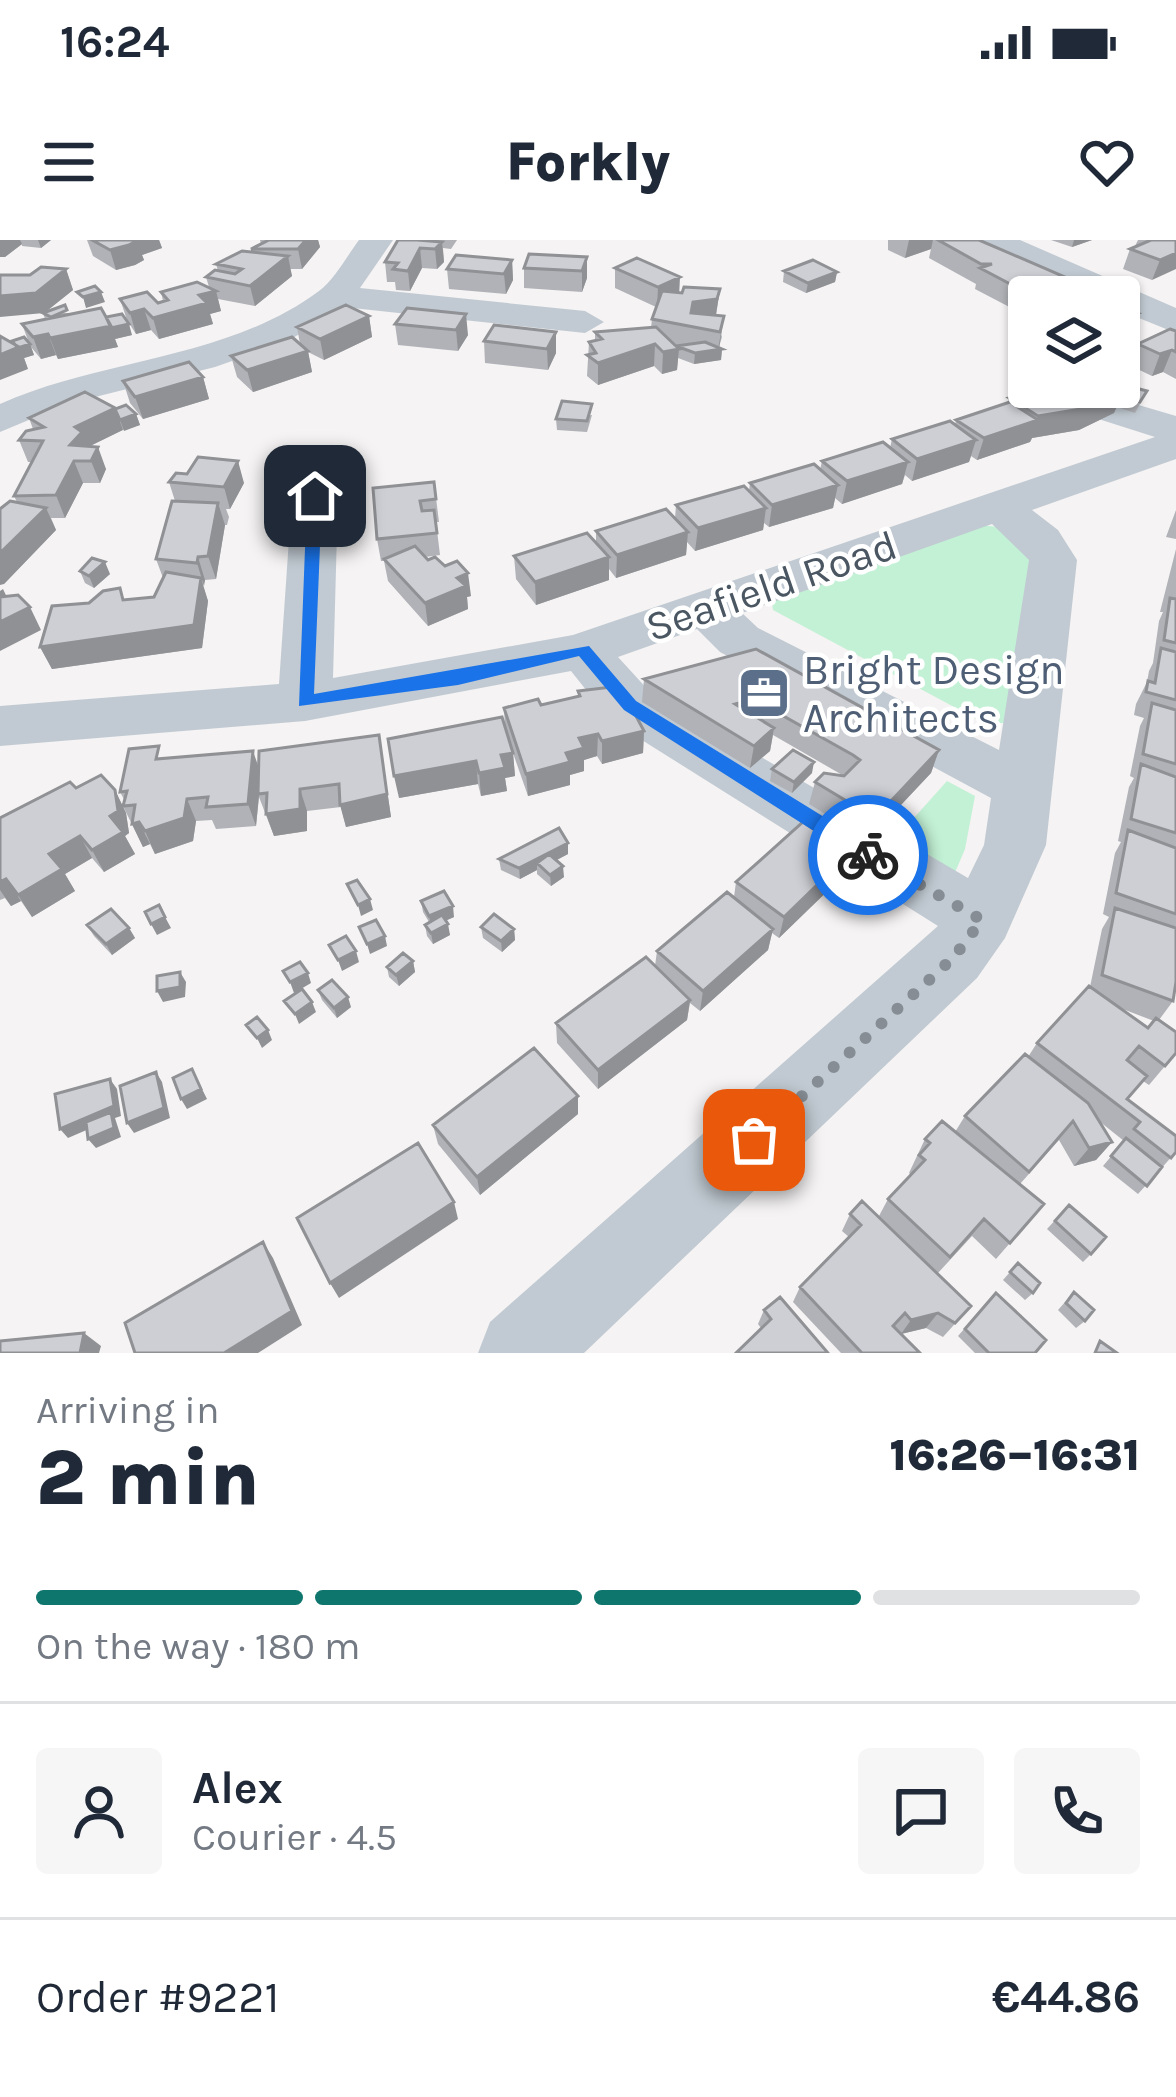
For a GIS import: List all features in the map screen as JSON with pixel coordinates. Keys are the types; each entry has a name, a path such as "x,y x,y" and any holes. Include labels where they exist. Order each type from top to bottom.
{"street":[{"path":"0,419 53,395 247,346 335,296 376,240"},
{"path":"992,240 1172,317"},
{"path":"335,296 585,322"},
{"path":"1106,408 1176,430"},
{"name":"Seafield Road","path":"0,726 305,701 458,679 607,672 717,632 1000,507 1176,444"},
{"path":"305,701 315,496"},
{"path":"520,1353 953,958 982,920 1015,845 1053,560 1041,540 1000,507"},
{"path":"717,632 1024,789"},
{"path":"607,672 650,718 982,920"}],"green space":[{"path":"979,525 999,527 1034,551 1014,723 984,723 773,610 771,596"},
{"path":"947,781 975,796 965,849 948,889 887,848"}],"building":[{"path":"92,240 138,240 110,250"},
{"path":"269,240 306,240 298,249 251,249"},
{"path":"398,240 442,242 435,249 420,248 408,271 393,269 398,263 385,262"},
{"path":"938,240 979,240 1063,276 1008,276 1008,283 980,268 992,264 981,264"},
{"path":"1151,240 1176,240 1176,253 1160,260 1130,249"},
{"path":"242,251 288,256 250,286 206,277 215,270 235,274 242,269 216,264"},
{"path":"529,254 587,257 582,271 524,268"},
{"path":"456,255 512,260 504,274 447,269"},
{"path":"637,258 680,277 658,287 615,268"},
{"path":"813,260 837,272 808,283 784,271"},
{"path":"41,267 66,269 36,293 0,296 0,275 30,275"},
{"path":"197,282 216,291 199,295 207,303 153,318 144,309 130,313 120,299 147,292 158,303 168,300 161,292"},
{"path":"95,286 101,292 83,297 77,292"},
{"path":"684,287 720,289 717,299 693,302 691,313 724,316 720,332 652,319 662,291 682,293"},
{"path":"65,305 67,310 51,317 43,313"},
{"path":"346,305 369,316 320,339 297,327"},
{"path":"101,308 111,326 50,338 48,334 33,337 22,324"},
{"path":"407,308 466,314 456,330 395,324"},
{"path":"122,314 129,324 111,328 106,317"},
{"path":"494,325 556,332 547,349 484,341"},
{"path":"656,327 679,349 663,352 655,344 598,363 587,355 596,353 589,342 602,339 595,332"},
{"path":"1170,329 1176,331 1176,352 1160,354 1140,343"},
{"path":"0,336 19,347 0,355"},
{"path":"24,337 30,344 18,348 12,341"},
{"path":"292,337 308,351 247,370 231,356"},
{"path":"705,342 722,349 695,353 676,346"},
{"path":"189,362 203,377 135,397 123,381"},
{"path":"85,392 115,408 75,427 82,432 70,445 98,447 91,461 74,461 56,495 14,496 43,441 19,440 26,431 44,427 29,418"},
{"path":"562,401 592,404 587,421 556,419"},
{"path":"1008,403 1008,408 1019,408 1038,420 984,438 956,420"},
{"path":"126,405 136,414 120,420 115,409"},
{"path":"1025,408 1087,408 1038,416"},
{"path":"950,421 976,440 917,459 892,439"},
{"path":"883,442 908,462 847,481 822,461"},
{"path":"198,457 238,461 224,487 169,482 176,473 187,474"},
{"path":"814,464 838,485 772,505 750,483"},
{"path":"434,482 436,499 420,501 422,511 434,510 437,533 377,539 373,488"},
{"path":"744,486 766,508 698,528 676,505"},
{"path":"10,501 46,508 0,553 0,509"},
{"path":"172,501 218,503 208,556 198,557 197,563 156,559"},
{"path":"666,509 688,532 617,555 596,531"},
{"path":"587,533 609,557 535,582 514,556"},
{"path":"415,546 428,560 435,557 445,566 457,561 468,573 457,578 466,586 425,603 384,559"},
{"path":"92,558 105,562 89,576 80,571"},
{"path":"166,572 201,578 194,625 40,647 52,606 89,603 103,591 120,588 123,600 154,597"},
{"path":"18,595 30,607 0,622 0,597"},
{"path":"1170,598 1176,599 1176,643 1164,640"},
{"path":"1161,648 1176,652 1176,700 1146,692 1148,681 1155,683"},
{"path":"756,649 939,750 875,818 815,782 824,773 844,776 860,760 853,755 753,699 735,704 774,728 754,746 644,679"},
{"path":"620,686 644,731 602,741 598,734 579,738 584,748 566,753 570,762 526,774 504,708 538,699 541,705 580,696 578,691"},
{"path":"1152,703 1176,710 1176,764 1143,754"},
{"path":"502,717 513,753 501,755 505,768 479,773 476,761 394,776 388,739"},
{"path":"379,735 387,794 340,805 339,784 300,789 300,809 266,814 267,793 258,794 259,751"},
{"path":"159,746 156,759 253,751 248,804 206,807 208,797 187,799 184,818 145,831 139,822 132,824 135,805 123,806 127,791 120,792 129,749"},
{"path":"793,750 814,762 794,782 772,769"},
{"path":"1141,764 1176,777 1176,833 1131,819"},
{"path":"101,775 115,790 118,811 110,816 123,832 92,850 80,836 49,854 62,869 18,895 6,879 0,882 0,818 70,782 76,788"},
{"path":"803,822 850,853 784,917 736,882"},
{"path":"559,828 568,843 519,868 499,859"},
{"path":"1128,830 1176,848 1176,914 1116,893"},
{"path":"549,854 563,866 550,875 537,863"},
{"path":"357,880 370,899 358,905 347,884"},
{"path":"444,891 453,906 429,916 421,901"},
{"path":"727,892 773,929 703,991 657,951"},
{"path":"159,905 165,917 151,924 145,912"},
{"path":"1115,908 1176,928 1173,1001 1102,975"},
{"path":"111,909 129,928 106,944 87,925"},
{"path":"494,914 514,929 501,941 481,927"},
{"path":"442,915 448,924 431,933 425,925"},
{"path":"376,920 385,936 367,944 359,927"},
{"path":"346,936 356,951 338,960 329,945"},
{"path":"403,953 413,961 396,975 387,967"},
{"path":"646,957 690,1000 598,1070 556,1023"},
{"path":"300,962 308,973 290,982 283,971"},
{"path":"180,972 180,987 157,991 157,976"},
{"path":"332,980 348,997 334,1008 318,990"},
{"path":"1089,986 1148,1028 1156,1018 1176,1032 1176,1053 1165,1066 1139,1046 1127,1060 1147,1076 1127,1099 1176,1136 1171,1158 1134,1129 1140,1122 1037,1043"},
{"path":"302,989 312,1002 295,1014 284,1001"},
{"path":"257,1017 268,1030 257,1038 246,1025"},
{"path":"534,1048 578,1096 477,1177 433,1125"},
{"path":"1025,1054 1088,1103 1112,1142 1089,1148 1073,1121 1029,1172 965,1116"},
{"path":"192,1069 201,1089 181,1099 173,1078"},
{"path":"156,1072 164,1108 127,1123 120,1086"},
{"path":"110,1079 114,1106 60,1129 55,1094"},
{"path":"111,1112 114,1128 88,1139 86,1122"},
{"path":"942,1121 1044,1204 1010,1243 984,1219 950,1257 888,1199 925,1160 919,1155 930,1143 925,1139"},
{"path":"1126,1138 1162,1167 1147,1186 1111,1156"},
{"path":"418,1143 454,1202 330,1283 297,1218"},
{"path":"862,1201 971,1306 955,1323 938,1313 911,1320 905,1313 893,1326 920,1353 862,1353 800,1287 861,1225 850,1214"},
{"path":"1069,1205 1106,1237 1091,1254 1055,1221"},
{"path":"263,1242 292,1311 224,1353 135,1353 125,1323"},
{"path":"1018,1263 1040,1283 1033,1293 1010,1272"},
{"path":"1074,1292 1094,1310 1085,1321 1066,1303"},
{"path":"996,1293 1046,1340 1035,1353 989,1353 965,1329"},
{"path":"780,1297 828,1353 736,1353 771,1319 764,1310"},
{"path":"84,1333 80,1353 0,1353 0,1341"},
{"path":"1100,1341 1117,1353 1095,1353"}],"way so far":[{"path":"754,1140 953,958 982,920 868,855"}],"place":[{"name":"Bright Design Architects","path":"764,693"}],"route":[{"path":"315,496 305,701 458,679 583,650 630,706 868,855"}]}
